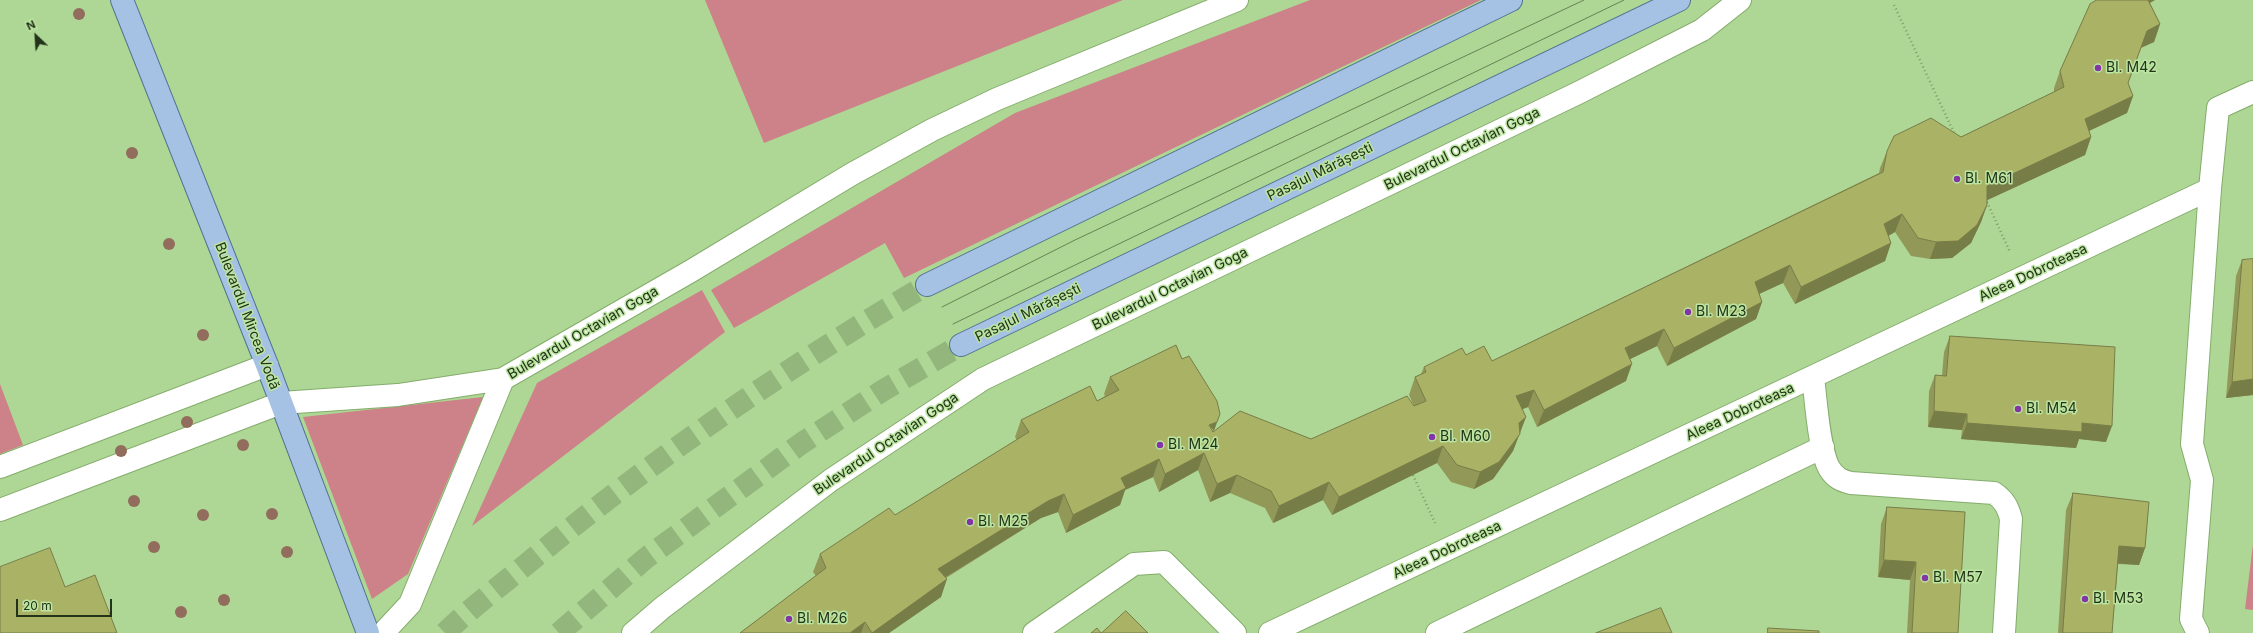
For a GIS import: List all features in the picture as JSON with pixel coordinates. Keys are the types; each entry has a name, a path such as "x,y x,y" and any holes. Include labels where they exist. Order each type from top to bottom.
{"main road":[{"name":"Bulevardul Mircea Vodă","path":"122,0 267,365 368,633"},
{"path":"927,285 1511,0"},
{"name":"Pasajul Mărășești","path":"961,345 1679,0"}],"street":[{"name":"Bulevardul Octavian Goga","path":"383,633 410,604 503,379 685,275 852,174 932,130 997,99 1237,0"},
{"name":"Bulevardul Octavian Goga","path":"633,633 662,608 831,480 983,379 1592,86 1702,30 1740,0"},
{"path":"2198,633 2191,619 2202,480 2192,444 2210,189 2218,108 2253,92"},
{"name":"Aleea Dobroteasa","path":"1270,633 2210,189"},
{"path":"0,468 267,365"},
{"path":"1813,377 1823,447 1829,468 1842,481 1994,493 2002,499 2008,508 2011,519 2004,633"},
{"path":"0,510 281,404 398,394 503,379"},
{"path":"1437,633 1823,447"},
{"path":"1034,633 1134,564 1150,562 1164,562 1235,633"}],"path":[{"path":"1894,5 1956,136"},
{"path":"1987,202 2022,278"},
{"path":"1413,475 1448,550"}],"shaded area":[{"path":"705,0 1123,0 764,143"},
{"path":"1310,0 1481,0 904,278 885,243 734,328 711,290 1015,113"},
{"path":"702,290 725,332 472,526 537,383"},
{"path":"0,384 23,445 0,454"},
{"path":"483,397 408,574 372,599 303,417"},
{"path":"2253,544 2253,610 2245,609"}],"building":[{"path":"2097,0 2148,0 2160,24 2147,31 2128,83 2133,96 2085,119 2091,137 1987,186 1987,205 1977,225 1958,241 1936,242 1918,238 1902,214 1884,224 1891,243 1801,287 1790,265 1755,282 1762,302 1674,348 1664,329 1625,348 1632,364 1544,410 1534,390 1516,396 1526,417 1519,423 1520,434 1499,462 1480,472 1457,465 1443,446 1339,497 1329,482 1279,506 1271,491 1237,475 1217,484 1204,453 1165,474 1159,459 1121,478 1126,488 1073,515 1064,494 1048,501 938,569 947,579 872,633 865,622 850,633 740,633 826,568 820,554 889,508 895,515 1029,432 1021,420 1090,386 1097,401 1119,390 1110,377 1176,345 1182,359 1189,356 1217,401 1220,414 1217,422 1209,425 1213,432 1240,411 1311,439 1407,396 1414,406 1426,401 1415,377 1426,372 1424,367 1462,348 1466,355 1484,346 1492,361 1883,172 1887,151 1894,136 1931,118 1961,137 2064,87 2060,71 2090,4"},
{"path":"2253,259 2253,379 2232,382 2242,260"},
{"name":"Bl. M54","path":"1950,336 2115,347 2112,426 2082,423 2082,432 1967,423 1967,414 1934,411 1935,375 1946,376"},
{"name":"Bl. M53","path":"2073,493 2149,502 2145,548 2119,546 2112,633 2063,633"},
{"name":"Bl. M57","path":"1887,507 1965,512 1958,633 1912,633 1916,562 1884,560"},
{"path":"50,548 65,587 95,575 117,633 0,633 0,567"},
{"path":"1661,608 1672,633 1596,633"},
{"path":"1126,611 1148,633 1101,633"},
{"path":"1097,628 1101,633 1091,633"},
{"path":"1768,628 1819,631 1819,633 1768,633"}],"tunnel":[{"path":"445,633 475,606 575,525 672,451 823,348 927,285"},
{"path":"559,633 646,558 802,443 882,391 961,345"}],"tram line":[{"path":"942,307 1075,240 1584,0"},
{"path":"953,324 1624,0"}],"place":[{"name":"Bl. M42","path":"2098,68"},
{"name":"Bl. M61","path":"1957,179"},
{"name":"Bl. M23","path":"1688,312"},
{"name":"Bl. M54","path":"2018,409"},
{"name":"Bl. M60","path":"1432,437"},
{"name":"Bl. M24","path":"1160,445"},
{"name":"Bl. M25","path":"970,522"},
{"name":"Bl. M57","path":"1925,578"},
{"name":"Bl. M53","path":"2085,599"},
{"name":"Bl. M26","path":"789,619"}]}
